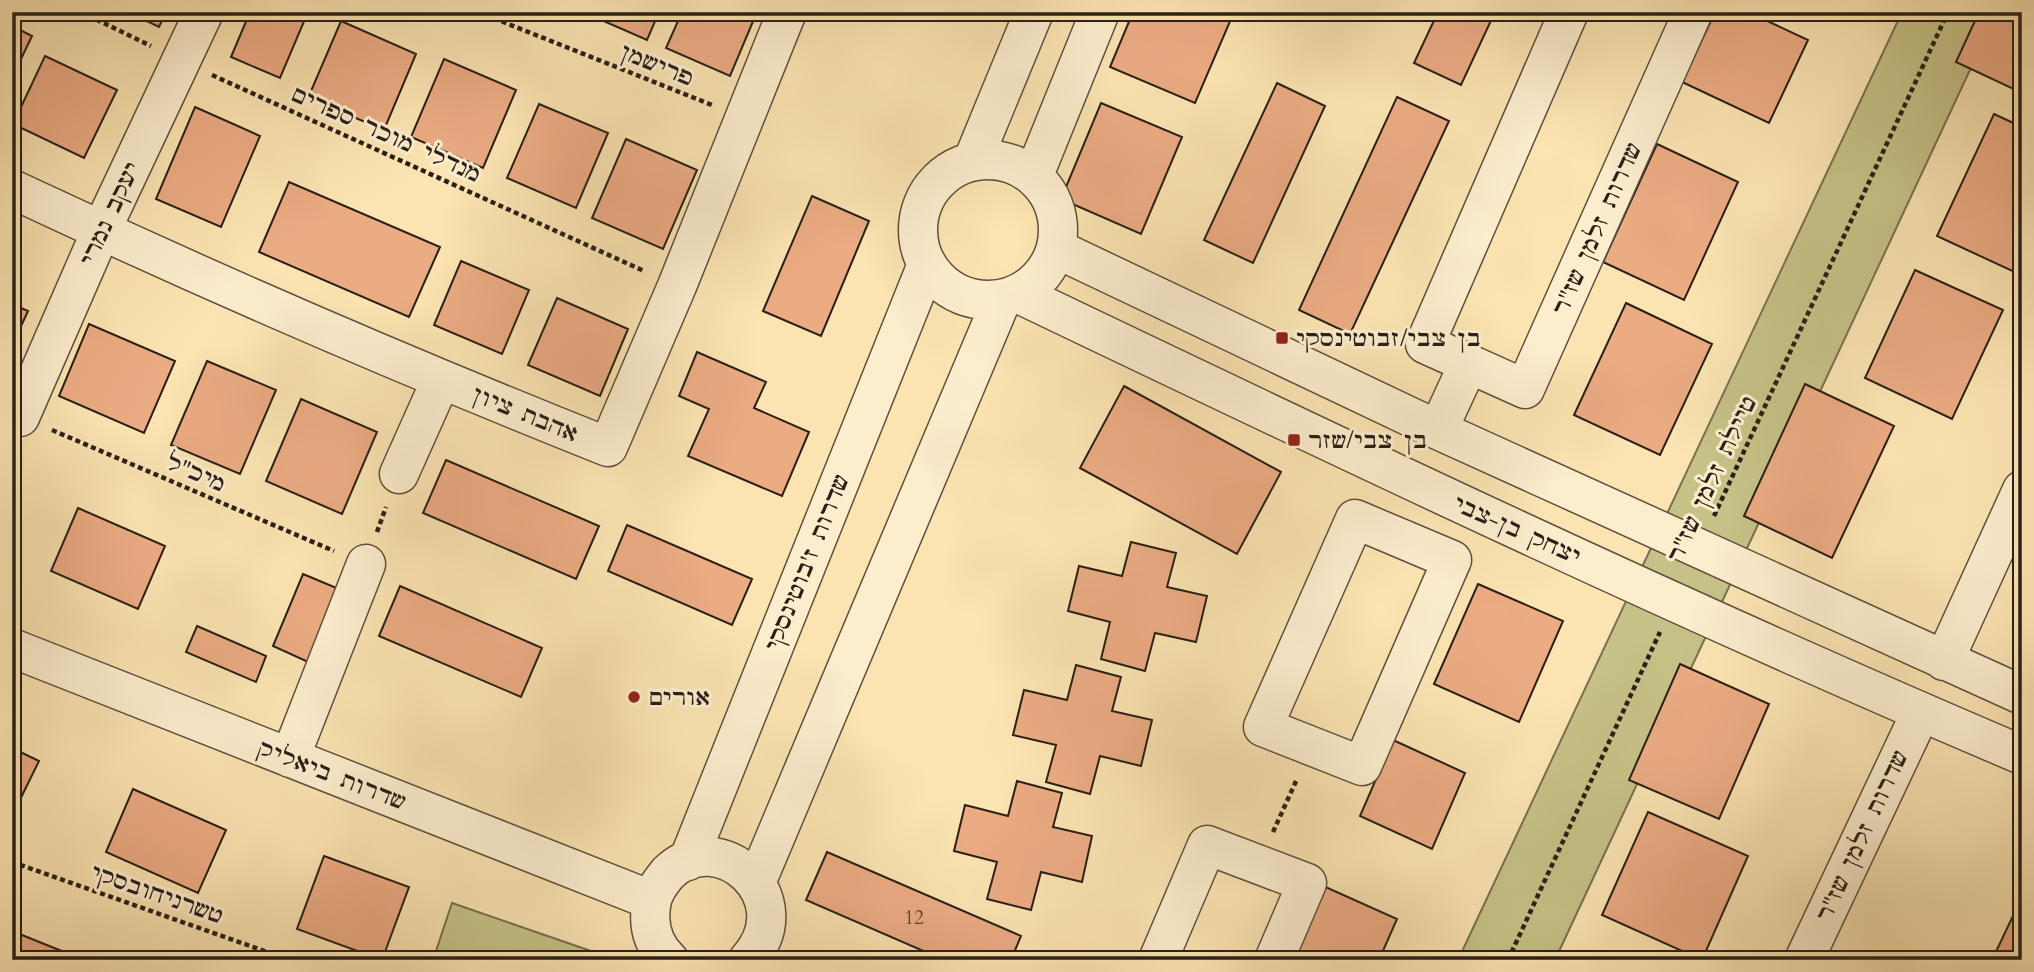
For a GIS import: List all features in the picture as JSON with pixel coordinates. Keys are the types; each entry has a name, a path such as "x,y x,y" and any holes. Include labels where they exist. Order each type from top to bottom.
{"street":[{"name":"יעקב נמרי","path":"20,417 101,231 204,12"},
{"name":"אהבת ציון","path":"12,189 101,231 441,380 608,447 677,286 786,12"},
{"path":"973,160 1034,12"},
{"path":"1034,175 1100,12"},
{"name":"שדרות זלמן שז\"ר","path":"1569,12 1425,344 1525,389 1693,12"},
{"path":"994,159 1015,164 1034,175 1048,190 1056,209 1059,229 1056,249 1049,267 1036,282 1010,297 980,300 959,294 940,282 927,264 919,244 918,222 924,200 936,182 953,168 973,160 994,159"},
{"path":"1056,249 1438,430 1944,662 2022,695"},
{"name":"שדרות ז'בוטינסקי","path":"688,861 927,264"},
{"path":"756,883 1010,297"},
{"name":"יצחק בן-צבי","path":"1010,297 1674,601 2022,755"},
{"path":"1438,430 1468,365"},
{"path":"399,474 441,380"},
{"path":"1398,536 1418,485"},
{"path":"1944,662 2022,490"},
{"path":"1355,519 1398,536 1452,560 1362,766 1263,727 1355,519"},
{"path":"290,758 366,564"},
{"name":"שדרות ביאליק","path":"12,649 651,900"},
{"name":"שדרות זלמן שז\"ר","path":"1804,960 1921,712"},
{"path":"1158,960 1207,845 1307,883 1274,960"},
{"path":"663,957 652,937 649,918 651,900 659,883 672,870 688,861 707,858 726,860 743,869 756,883 764,899 767,917 761,957"}],"path":[{"name":"מנדלי מוכר ספרים","path":"81,12 182,61 677,286"},
{"name":"פרישמן","path":"478,12 745,119"},
{"name":"טיילת זלמן שז\"ר","path":"1698,549 1948,12"},
{"name":"מיכ\"ל","path":"20,417 366,564"},
{"path":"366,564 399,474"},
{"path":"1508,960 1674,601"},
{"path":"1259,865 1312,746"},
{"name":"טשרניחובסקי","path":"12,862 290,960"}],"shaded area":[{"path":"1902,12 1997,12 1555,960 1458,960"},
{"path":"452,903 617,960 433,960"}],"building":[{"path":"128,12 166,12 159,27"},
{"path":"250,12 308,12 280,78 231,57"},
{"path":"583,12 659,12 647,40"},
{"path":"682,12 757,12 730,76 666,48"},
{"path":"1133,12 1234,12 1195,103 1110,67"},
{"path":"1438,12 1495,12 1461,85 1414,63"},
{"path":"1715,12 1748,12 1808,40 1769,123 1682,82"},
{"path":"1979,12 2022,12 2022,93 1956,62"},
{"path":"341,21 416,54 384,130 308,98"},
{"path":"12,26 32,36 12,78"},
{"path":"45,56 117,90 84,158 13,124"},
{"path":"444,59 516,90 483,168 411,137"},
{"path":"1277,83 1325,106 1253,263 1204,240"},
{"path":"1397,97 1449,121 1350,334 1299,310"},
{"path":"1101,103 1182,137 1141,234 1061,199"},
{"path":"539,104 608,133 576,208 507,178"},
{"path":"195,107 260,136 221,227 156,199"},
{"path":"1994,114 2022,127 2021,275 1937,236"},
{"path":"626,139 697,170 663,249 592,218"},
{"path":"1657,144 1738,182 1684,300 1603,262"},
{"path":"289,182 440,247 409,317 259,252"},
{"path":"812,196 869,221 821,336 763,311"},
{"path":"461,261 529,290 502,354 434,325"},
{"path":"1915,270 2003,310 1952,419 1865,378"},
{"path":"557,298 628,329 600,396 528,365"},
{"path":"1626,303 1712,344 1660,455 1574,415"},
{"path":"12,304 28,311 12,346"},
{"path":"89,324 175,361 144,433 59,396"},
{"path":"697,352 766,382 754,408 809,432 782,496 688,456 709,409 679,396"},
{"path":"207,361 276,390 240,474 171,445"},
{"path":"1805,384 1894,426 1832,558 1744,516"},
{"path":"1124,386 1281,472 1237,554 1080,468"},
{"path":"301,399 377,432 342,514 266,481"},
{"path":"446,460 599,526 576,579 423,513"},
{"path":"78,508 165,546 138,609 51,571"},
{"path":"627,525 752,579 732,625 608,571"},
{"path":"1131,542 1176,553 1167,587 1207,596 1196,642 1155,633 1145,671 1101,659 1110,622 1068,611 1079,566 1122,576"},
{"path":"303,574 339,589 308,662 273,646"},
{"path":"1478,584 1563,621 1519,722 1434,684"},
{"path":"400,586 542,648 521,697 379,636"},
{"path":"197,626 266,656 256,682 186,652"},
{"path":"1680,664 1769,704 1719,819 1629,780"},
{"path":"1076,665 1121,677 1112,711 1152,720 1141,766 1100,756 1090,794 1046,782 1056,745 1013,735 1024,690 1067,700"},
{"path":"1393,740 1465,773 1432,849 1360,816"},
{"path":"12,748 39,761 12,816"},
{"path":"1017,781 1062,793 1053,827 1092,836 1082,882 1041,872 1031,910 987,899 997,862 954,851 965,805 1008,816"},
{"path":"133,789 226,830 198,893 106,852"},
{"path":"1648,812 1748,856 1702,960 1602,915"},
{"path":"827,852 1021,936 1011,960 944,960 806,900"},
{"path":"324,856 409,887 382,960 297,929"},
{"path":"1321,885 1397,919 1379,960 1287,960"},
{"path":"2022,897 2022,960 1992,960"},
{"path":"12,931 84,960 12,960"}],"place":[{"name":"בן צבי/זבוטינסקי","path":"1282,338"},
{"name":"בן צבי/שזר","path":"1294,440"},
{"name":"אורים","path":"634,697"}]}
